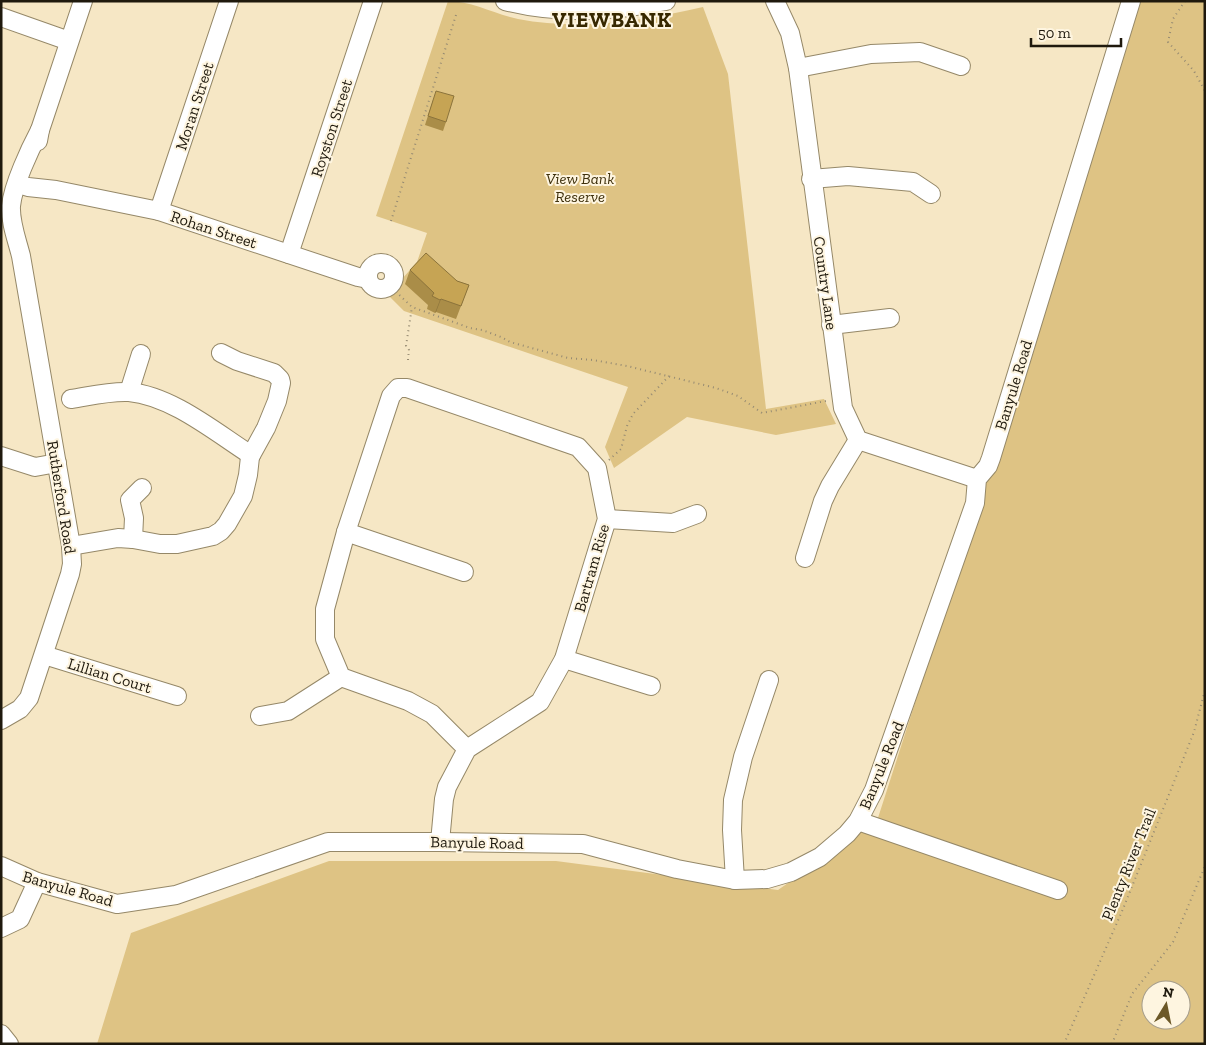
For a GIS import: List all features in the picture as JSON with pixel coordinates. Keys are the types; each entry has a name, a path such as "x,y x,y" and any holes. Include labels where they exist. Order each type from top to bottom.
{"street":[{"name":"Rutherford Road","path":"1,720 20,709 29,698 72,564 72,546 21,256 16,190 36,153 40,130 82,1"},
{"name":"Moran Street","path":"159,211 229,1"},
{"name":"Royston Street","path":"289,254 374,1"},
{"path":"505,1 541,8 572,11 666,1"},
{"name":"Country Lane","path":"775,1 790,33 798,68 843,408 858,440"},
{"name":"Banyule Road","path":"1,866 36,882 117,904 176,895 328,842 584,844 677,869 735,880 767,879 791,872 820,858 847,834 858,821 874,790 976,503 978,480 991,458 1131,1"},
{"path":"1,16 70,41"},
{"path":"798,68 871,54 920,52 960,66"},
{"path":"812,179 848,176 913,182 931,194"},
{"name":"Rohan Street","path":"16,190 56,190 159,211 368,279 370,284 379,288 388,286 392,282"},
{"path":"831,325 890,318"},
{"path":"72,546 118,538 133,538 170,545 206,538 221,531 227,524 243,496 251,455 266,428 277,401 280,379 274,373 221,353"},
{"path":"129,392 141,354"},
{"path":"440,842 444,799 447,788 467,749 432,714 408,701 341,677 325,639 325,609 346,532 397,382 407,388 578,448 597,468"},
{"path":"71,399 115,392 129,392 151,397 182,410 251,455"},
{"path":"805,558 823,501 858,440 978,480"},
{"path":"1,456 35,467 57,463"},
{"name":"Bartram Rise","path":"467,749 540,702 564,659 607,519 597,468"},
{"path":"133,538 134,518 130,500 142,488"},
{"path":"607,519 673,523 697,514"},
{"path":"346,532 464,572"},
{"name":"Lillian Court","path":"44,655 177,696"},
{"path":"564,659 651,686"},
{"path":"260,716 288,711 341,677"},
{"path":"735,880 732,830 733,800 743,757 769,680"},
{"path":"858,821 1058,890"},
{"path":"1,928 20,919 36,882"},
{"path":"1,1034 9,1044"}],"path":[{"path":"1185,1 1173,19 1168,42 1194,71 1205,91"},
{"path":"391,221 456,15"},
{"path":"392,282 394,290 412,307 470,328 482,330 510,342 560,356 627,366 728,392 738,396 762,413 826,401"},
{"path":"408,360 409,350 406,346 412,307"},
{"path":"597,468 621,449 630,417 669,376"},
{"name":"Plenty River Trail","path":"1064,1044 1123,909 1194,732 1205,690"},
{"path":"1112,1044 1132,994 1173,942 1205,866"}],"green space":[{"name":"View Bank Reserve","path":"448,1 474,5 518,19 564,24 611,23 703,7 728,74 766,409 824,399 836,424 776,435 687,417 614,468 605,447 628,387 404,311 390,297 417,262 427,233 376,216"},
{"path":"1141,1 1205,1 1205,1044 97,1044 131,933 329,861 556,861 778,890 877,821"}],"building":[{"path":"436,91 454,96 446,122 428,116"},
{"path":"426,253 457,281 469,285 461,306 432,296 434,293 410,270"}],"district":[{"name":"VIEWBANK","path":"612,20"}]}
